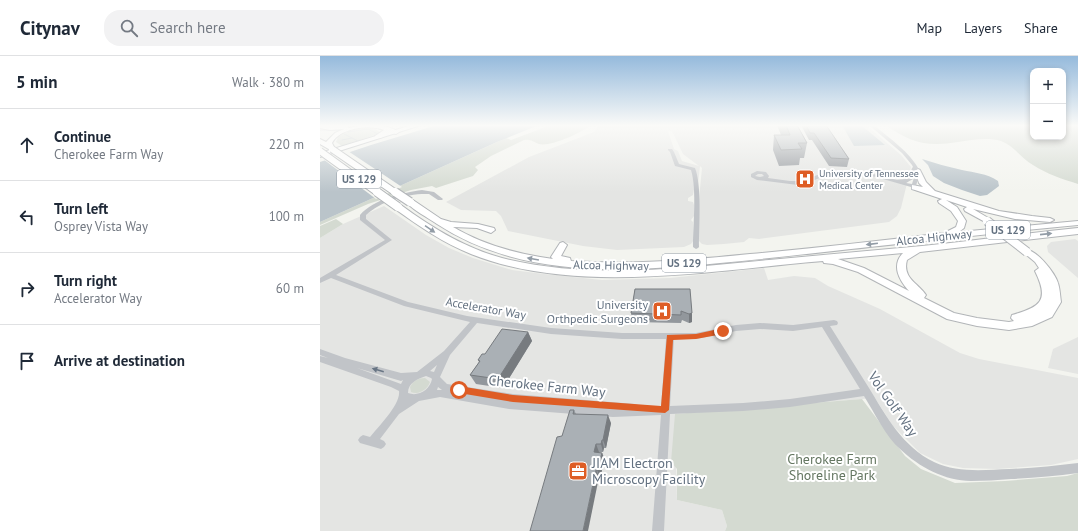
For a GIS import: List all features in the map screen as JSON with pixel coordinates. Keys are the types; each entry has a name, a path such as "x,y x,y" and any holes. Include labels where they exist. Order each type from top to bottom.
{"highway":[{"name":"Alcoa Highway","path":"332,147 454,232 478,244 520,256 554,262 594,266 643,266 1078,223"},
{"name":"Alcoa Highway","path":"320,151 398,207 452,243 484,256 521,265 585,273 614,275 678,271 928,248 1078,231"},
{"path":"728,266 801,261 834,261 861,270 951,316 977,322 1009,326 1032,322 1048,314 1056,302 1053,282 1038,260 1024,252 965,207 934,193 923,182 918,171"},
{"path":"914,188 953,207 959,213 962,221 960,228 938,237"},
{"path":"914,188 934,193 981,210 1014,217 1044,220 1078,219"},
{"path":"924,193 962,208 984,222"},
{"path":"413,204 423,208 450,224 478,226 491,230"},
{"path":"563,245 558,251 557,258 594,263 683,263"},
{"path":"928,248 912,252 904,258 901,268 904,277 912,289 930,301 952,311 1005,320 1026,316 1040,310 1048,299 1046,280 1024,252"}],"main road":[{"path":"320,156 346,147"},
{"path":"320,156 348,147"}],"street":[{"path":"896,147 913,162 918,171 914,188"},
{"path":"670,150 677,165 693,169 695,173 697,187 695,200 696,247"},
{"path":"766,178 795,183 803,182 823,173 835,171 861,173 904,181 911,178 914,169 913,162"},
{"path":"823,173 874,179 914,188"},
{"path":"894,180 914,188"},
{"path":"320,281 389,240 363,220 364,213 374,207 413,193 432,193 440,199"},
{"name":"Accelerator Way","path":"330,275 407,304 475,321 551,331 670,337 696,336 748,327 793,328 834,323"},
{"path":"372,442 396,411 408,382 447,353 475,321"},
{"name":"Vol Golf Way","path":"825,325 887,425 914,456 931,466 948,472 970,476 1050,472 1078,468"},
{"path":"658,531 661,410 670,337"},
{"path":"320,352 344,361 401,377 418,374"},
{"path":"396,411 432,389 447,353"},
{"path":"320,359 394,384 412,399 420,397"},
{"name":"Cherokee Farm Way","path":"418,374 430,373 445,387 513,398 661,410"},
{"name":"Cherokee Farm Way","path":"420,397 440,393 509,405 613,413 743,407 866,392"}],"shaded area":[{"path":"364,147 486,147 320,222 320,162"},
{"path":"555,147 673,147 678,151 682,161 699,166 683,154 680,147 892,147 911,167 901,208 897,216 889,222 759,239 749,238 744,242 724,244 707,245 702,244 699,241 699,199 702,168 700,166 698,184 695,184 693,195 688,198 688,201 693,202 694,205 694,216 691,220 693,222 693,241 691,244 684,247 617,250 583,246 508,231 501,216 496,211 461,210 446,202 529,157"},
{"path":"922,159 952,168 989,176 998,181 999,186 987,195 980,196 962,190 944,183 933,176 928,165"},
{"path":"384,206 426,235 449,248 473,258 512,270 602,280 670,278 764,268 768,280 794,276 815,278 828,286 880,309 960,353 979,359 1078,378 1078,459 1051,465 997,469 963,468 943,464 920,453 893,426 875,398 675,414 677,500 722,510 727,526 725,531 320,531 320,238 343,224"},
{"path":"1075,239 1078,241 1078,278 1048,252 1047,246 1051,242"},
{"path":"1078,337 1078,374 1048,368 1053,349"}],"green space":[{"path":"486,147 509,147 491,156 475,167 478,170 473,176 436,188 432,186 411,190 368,204 320,225 320,222"},
{"path":"1011,147 1078,147 1078,184 1038,168"},
{"path":"336,219 343,224 320,238 320,226"},
{"path":"425,378 430,382 425,389 417,393 411,392 410,387 416,380"},
{"name":"Cherokee Farm Shoreline Park","path":"862,399 905,456 921,469 955,483 1067,476 1078,473 1078,531 725,531 727,526 722,510 677,500 677,469 671,462 675,414"}],"pier":[{"path":"348,151 402,187 376,199 323,159"}],"building":[{"path":"780,147 801,147 802,149 781,150"},
{"path":"824,147 841,147 849,159 831,158"},
{"name":"University Orthpedic Surgeons","path":"635,289 690,289 692,313 689,314 681,311 681,315 631,313"},
{"path":"502,329 528,332 498,379 470,375 480,361 478,360 482,354 485,354"},
{"name":"JIAM Electron Microscopy Facility","path":"570,410 574,410 573,414 608,415 603,440 601,444 596,444 594,452 602,453 596,470 583,531 530,531 557,437 562,436"}],"place":[{"name":"University of Tennessee Medical Center","path":"805,179"},
{"name":"University Orthpedic Surgeons","path":"662,311"},
{"name":"JIAM Electron Microscopy Facility","path":"578,471"}],"route":[{"path":"459,390 570,404 665,410 670,337 696,336 723,331"}]}
